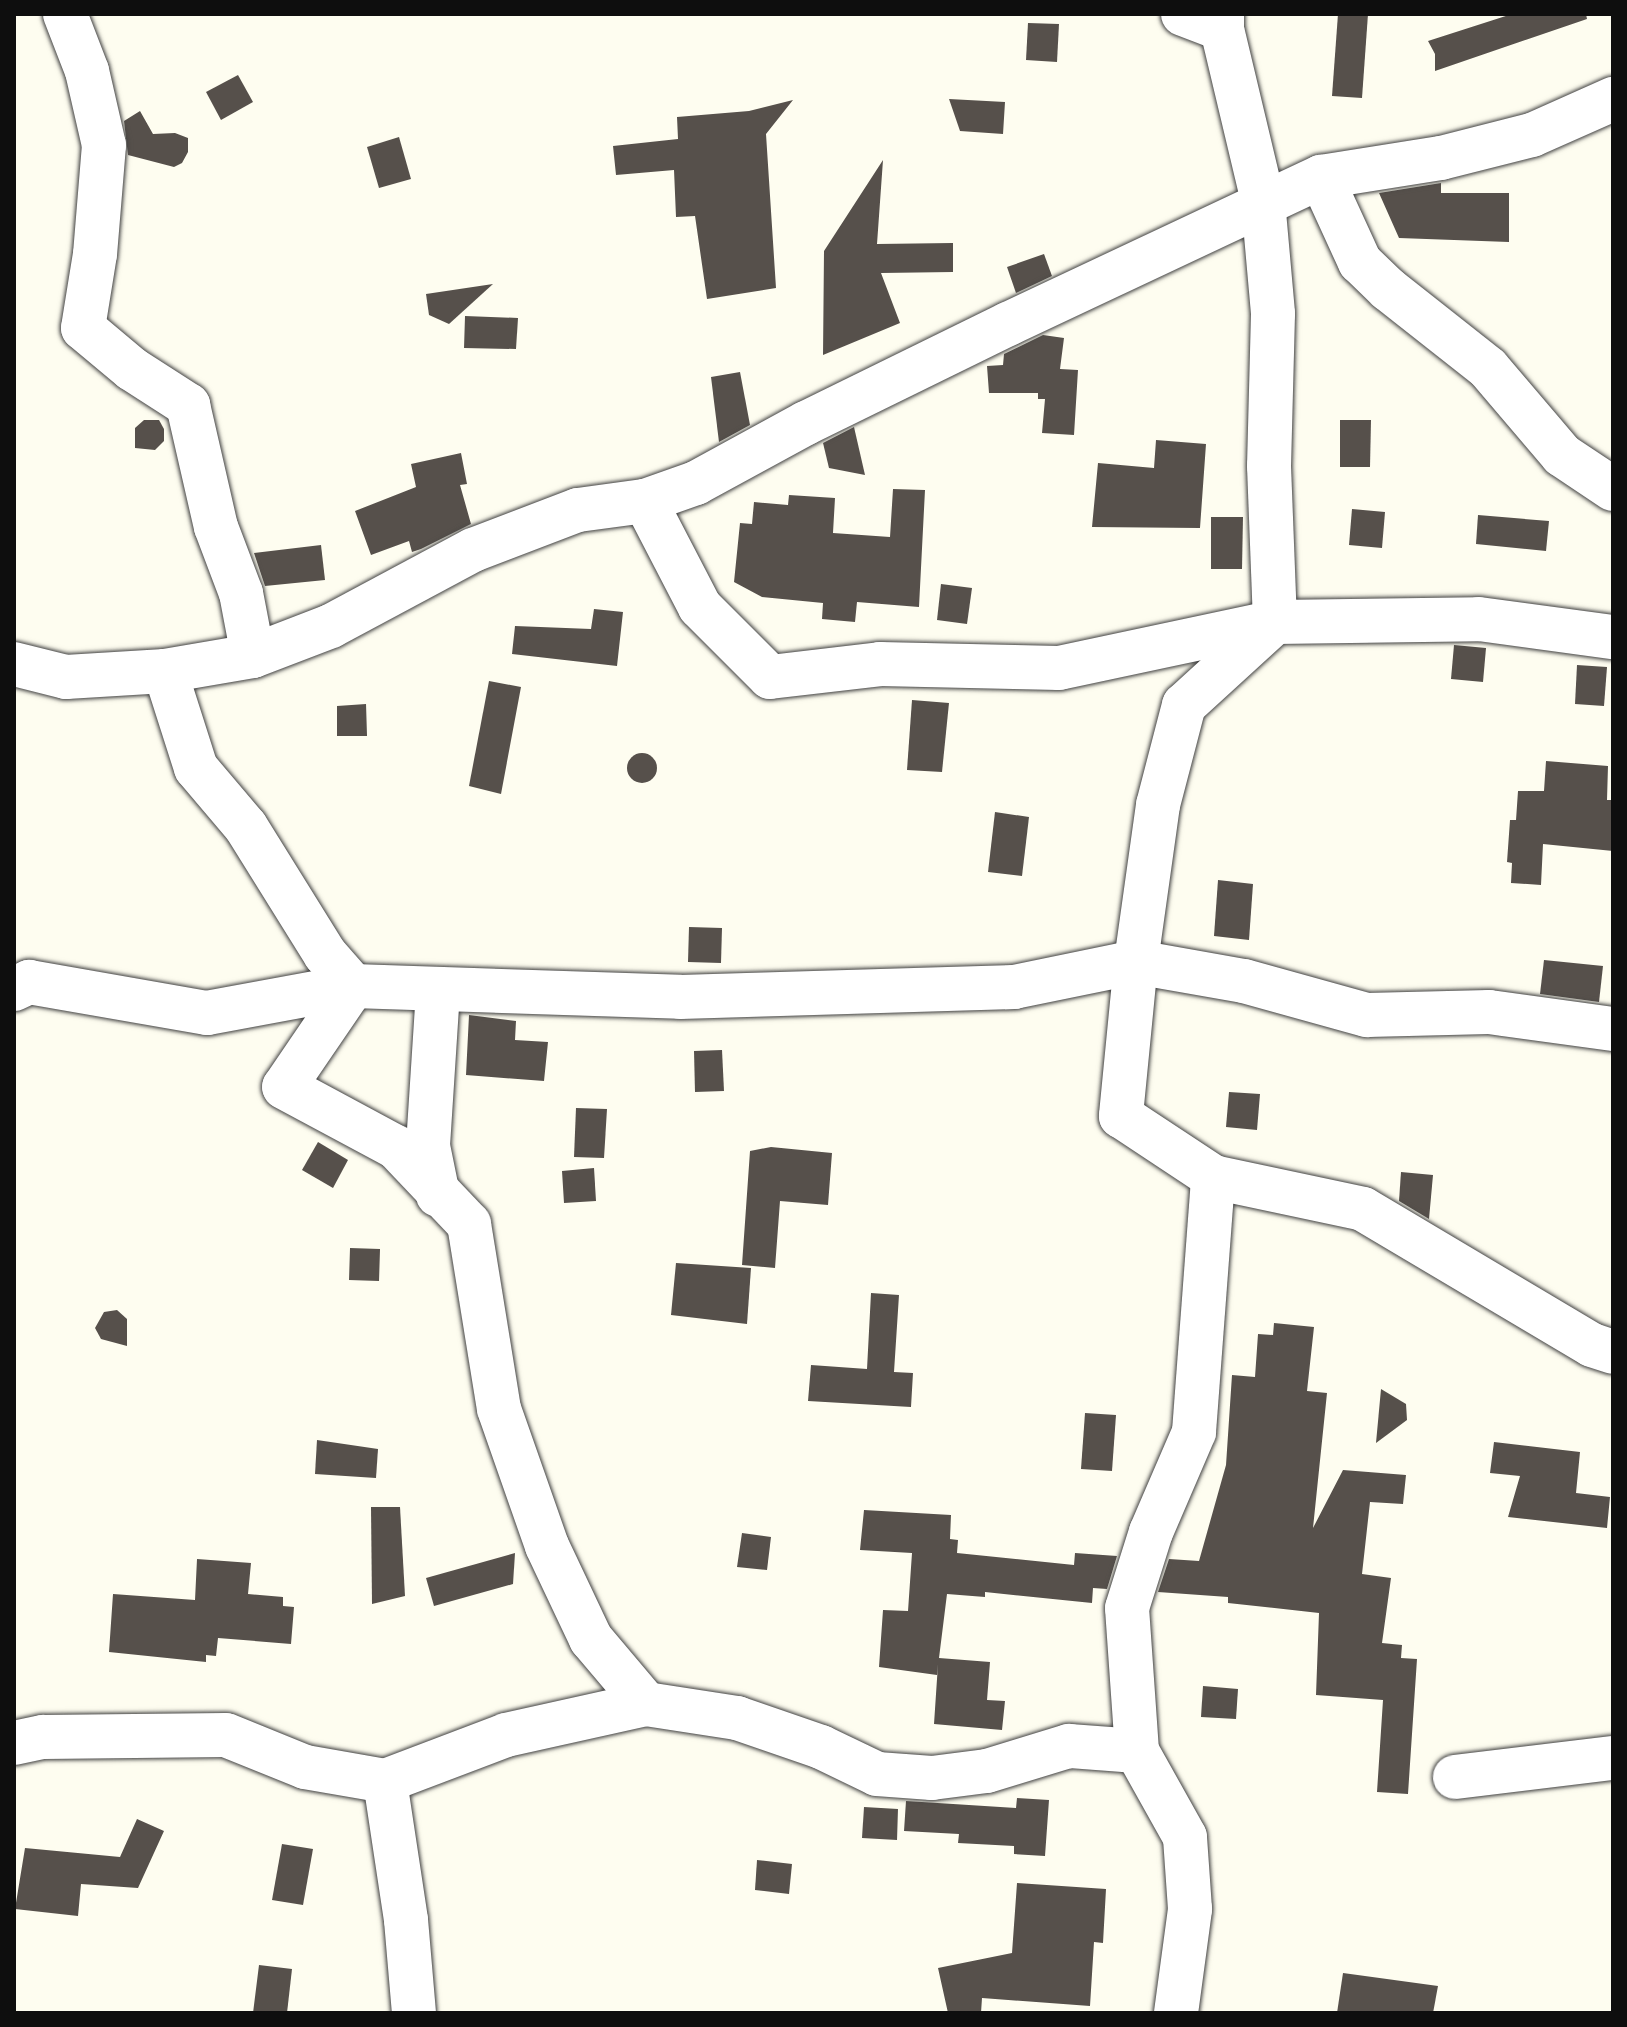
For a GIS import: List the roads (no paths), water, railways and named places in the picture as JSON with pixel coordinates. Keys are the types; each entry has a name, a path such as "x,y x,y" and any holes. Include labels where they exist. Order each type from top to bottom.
{"street":[{"path":"65,14 87,71 104,145 95,254 83,328 132,369 188,405 216,527 241,593 253,656"},
{"path":"1209,19 1263,201 1273,314 1269,466 1275,622 1184,705 1158,805 1136,962 1121,1116 1213,1177 1363,1209 1592,1345 1613,1352"},
{"path":"14,664 66,677 165,671 253,656 331,626 486,545 578,510 645,501 696,483 806,423 1263,201 1321,177 1441,158 1532,135 1613,99"},
{"path":"1321,177 1360,262 1388,289 1488,368 1562,455 1613,489"},
{"path":"645,501 700,607 770,677 880,664 1059,668 1275,622 1479,619 1613,637"},
{"path":"165,671 196,768 246,827 325,954 353,986"},
{"path":"14,989 29,982 207,1013 353,986 680,997 1014,987 1136,962 1244,981 1367,1015 1489,1012 1613,1029"},
{"path":"353,986 284,1087 396,1147 438,1195 469,1224 499,1409 547,1546 591,1639 646,1704"},
{"path":"438,991 428,1146 438,1195"},
{"path":"1176,2013 1190,1909 1185,1837 1137,1751 1127,1608 1151,1532 1194,1432 1213,1177"},
{"path":"14,1743 43,1737 226,1735 305,1767 385,1781 506,1735 646,1704 737,1718 821,1747 877,1774 932,1778 987,1771 1069,1746 1137,1751"},
{"path":"1455,1777 1613,1758"},
{"path":"385,1781 406,1920 414,2013"}]}
